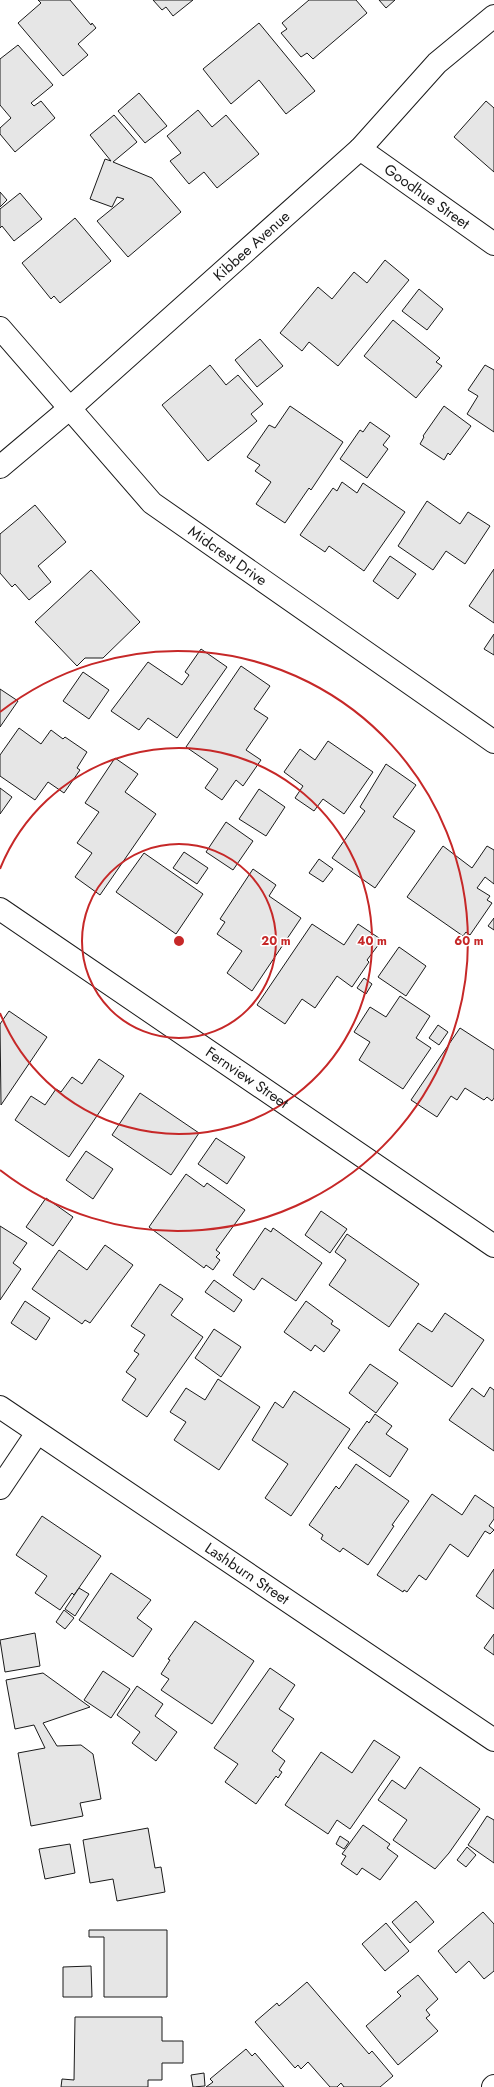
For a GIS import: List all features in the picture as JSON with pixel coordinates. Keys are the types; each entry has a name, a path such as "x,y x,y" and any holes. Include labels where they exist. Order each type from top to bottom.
{"street":[{"name":"Kibbee Avenue","path":"0,467 69,409 360,149 437,63 494,16"},
{"name":"Goodhue Street","path":"360,149 494,244"},
{"name":"Midcrest Drive","path":"0,328 152,503 494,742"},
{"name":"Fernview Street","path":"0,909 494,1246"},
{"name":"Lashburn Street","path":"0,1407 494,1740"},
{"path":"0,1488 37,1433"}],"building":[{"path":"38,0 70,0 91,25 92,23 96,28 78,44 88,55 63,76 18,23 41,3"},
{"path":"153,0 193,0 173,16 166,7 162,10"},
{"path":"309,0 356,0 367,13 313,59 307,53 301,57 281,33 287,29 282,23"},
{"path":"379,0 395,0 386,8"},
{"path":"259,23 315,91 286,114 259,80 231,104 203,69"},
{"path":"18,45 53,85 31,103 34,106 41,101 55,118 15,152 0,134 0,128 11,118 0,105 0,59"},
{"path":"139,93 167,126 145,143 118,111"},
{"path":"486,101 494,108 494,172 454,137"},
{"path":"198,110 212,127 226,115 259,154 217,188 204,172 189,184 170,161 181,153 167,136"},
{"path":"114,115 137,142 113,162 152,178 181,212 128,257 97,221 124,199 117,197 112,207 90,199 105,159 111,161 90,135"},
{"path":"0,192 7,200 0,207"},
{"path":"20,193 42,219 14,241 2,226 0,228 0,209"},
{"path":"75,218 111,261 60,303 54,296 51,299 22,263"},
{"path":"385,260 409,280 338,366 309,342 302,351 280,333 318,287 332,299 354,272 367,283"},
{"path":"419,289 443,309 427,330 402,311"},
{"path":"393,320 440,358 436,362 442,366 416,398 364,356"},
{"path":"260,339 283,366 257,387 235,360"},
{"path":"210,365 226,385 238,375 263,404 251,414 257,421 208,461 162,405"},
{"path":"485,365 494,370 494,432 467,414 478,396 468,390"},
{"path":"290,406 343,442 311,490 309,488 285,523 256,504 271,482 255,471 260,465 247,457 269,425 275,428"},
{"path":"444,406 471,426 450,455 448,453 444,460 420,444 424,437 423,436"},
{"path":"370,422 390,436 383,445 388,449 367,478 340,459 360,430 363,432"},
{"path":"342,482 357,493 363,483 405,512 364,571 329,546 325,552 300,535 333,488 337,491"},
{"path":"427,501 460,524 468,512 490,526 465,564 446,551 433,570 398,546"},
{"path":"35,505 66,542 38,566 51,582 29,600 15,584 12,587 0,573 0,534"},
{"path":"390,556 416,574 398,599 373,581"},
{"path":"494,569 494,623 469,606"},
{"path":"91,570 140,622 103,658 85,658 77,666 35,622"},
{"path":"494,634 494,655 484,649"},
{"path":"201,649 227,667 177,738 148,718 139,730 111,711 148,662 182,685 189,675 185,672"},
{"path":"241,666 270,686 254,709 268,718 246,750 261,760 243,786 236,780 222,800 205,788 218,769 186,747"},
{"path":"83,672 109,690 89,719 63,701"},
{"path":"0,689 18,701 0,727"},
{"path":"19,728 41,744 51,730 63,739 65,737 87,752 77,768 80,770 64,793 48,782 35,800 0,776 0,755"},
{"path":"328,741 373,772 344,814 323,799 314,811 295,798 303,786 284,772 300,749 315,760"},
{"path":"115,758 138,774 125,792 156,814 100,895 75,877 92,853 77,843 99,812 85,803"},
{"path":"386,764 416,785 393,817 415,831 375,888 332,858 365,811 360,807"},
{"path":"0,788 12,797 0,814"},
{"path":"259,789 285,807 266,836 239,819"},
{"path":"226,822 253,841 233,870 206,852"},
{"path":"443,846 472,868 487,846 494,850 494,884 485,877 477,888 490,896 487,900 492,903 470,935 466,932 463,936 407,897"},
{"path":"184,852 208,868 197,884 173,868"},
{"path":"144,853 203,894 176,934 116,892"},
{"path":"319,859 333,869 323,882 309,873"},
{"path":"253,869 276,885 269,896 301,918 252,991 227,973 242,951 217,934 225,922 220,919"},
{"path":"494,918 494,930 488,926"},
{"path":"312,924 344,945 358,924 382,940 367,960 369,962 352,987 337,976 315,1008 302,999 285,1024 257,1005"},
{"path":"399,947 426,966 406,996 378,977"},
{"path":"364,978 372,984 366,994 357,988"},
{"path":"400,996 430,1016 416,1038 431,1048 403,1089 359,1060 370,1042 354,1032 370,1007 386,1017"},
{"path":"9,1011 47,1037 1,1105 0,1024"},
{"path":"438,1025 448,1032 439,1045 429,1038"},
{"path":"460,1028 494,1050 494,1098 492,1101 487,1097 484,1100 465,1088 457,1100 451,1096 437,1117 411,1100"},
{"path":"99,1059 124,1076 69,1157 15,1120 31,1096 45,1105 56,1089 61,1092 72,1077 82,1084"},
{"path":"140,1093 199,1133 171,1175 112,1135"},
{"path":"216,1138 245,1157 227,1184 198,1164"},
{"path":"86,1151 113,1169 93,1199 66,1180"},
{"path":"186,1174 204,1187 207,1183 245,1210 216,1250 220,1253 216,1257 220,1260 213,1270 206,1265 204,1268 149,1227"},
{"path":"46,1198 73,1217 53,1246 26,1227"},
{"path":"321,1211 347,1229 330,1253 305,1235"},
{"path":"0,1226 27,1243 13,1263 21,1269 0,1300"},
{"path":"265,1228 271,1232 273,1228 322,1263 296,1301 262,1278 254,1290 233,1275"},
{"path":"347,1234 419,1284 389,1327 329,1285 346,1260 335,1252"},
{"path":"105,1245 133,1265 90,1323 85,1320 82,1324 32,1289 59,1250 87,1270"},
{"path":"214,1280 242,1300 234,1312 205,1292"},
{"path":"160,1284 183,1299 171,1315 203,1337 147,1417 122,1400 136,1379 126,1372 139,1354 134,1351 145,1335 131,1326"},
{"path":"25,1301 50,1318 36,1340 11,1323"},
{"path":"306,1301 333,1321 331,1324 340,1330 324,1352 315,1345 311,1351 284,1332"},
{"path":"445,1313 484,1340 452,1387 399,1350 418,1323 432,1332"},
{"path":"214,1329 241,1347 221,1377 195,1358"},
{"path":"370,1364 398,1383 376,1413 349,1393"},
{"path":"218,1379 260,1407 219,1470 174,1440 186,1422 170,1412 186,1388 205,1400"},
{"path":"490,1387 494,1390 494,1451 449,1420 472,1388 484,1397"},
{"path":"294,1391 350,1429 291,1516 265,1498 288,1464 252,1440 275,1402 283,1408"},
{"path":"375,1414 392,1426 386,1434 408,1449 390,1477 348,1448 367,1421 369,1423"},
{"path":"356,1464 409,1501 392,1525 394,1526 368,1565 343,1548 340,1552 321,1539 323,1535 309,1525 336,1486 339,1489"},
{"path":"432,1494 462,1515 475,1495 494,1508 494,1519 489,1526 494,1530 490,1534 485,1531 468,1557 450,1544 426,1580 419,1575 407,1592 404,1590 403,1592 377,1575"},
{"path":"42,1516 101,1556 74,1595 72,1593 60,1610 35,1593 47,1576 16,1555"},
{"path":"494,1569 494,1609 476,1596"},
{"path":"111,1573 151,1600 137,1618 152,1629 133,1657 79,1620"},
{"path":"79,1588 89,1594 75,1616 65,1609"},
{"path":"64,1610 74,1618 65,1629 56,1622"},
{"path":"195,1621 254,1661 212,1724 161,1690 169,1679 161,1674 170,1660 168,1659"},
{"path":"35,1633 40,1666 5,1672 0,1640"},
{"path":"494,1634 494,1655 484,1648"},
{"path":"270,1668 295,1685 279,1709 294,1719 272,1751 285,1761 279,1770 282,1772 278,1778 276,1776 256,1804 225,1782 238,1764 214,1748"},
{"path":"103,1671 130,1689 111,1718 84,1700"},
{"path":"43,1673 90,1707 43,1723 57,1746 81,1745 93,1754 101,1799 80,1803 83,1816 31,1826 18,1753 45,1748 34,1725 15,1729 6,1680"},
{"path":"137,1686 163,1704 155,1716 177,1732 156,1761 132,1743 140,1732 117,1715"},
{"path":"374,1740 400,1757 350,1829 337,1820 328,1834 285,1805 321,1752 352,1773"},
{"path":"420,1767 480,1809 449,1853 435,1869 393,1840 407,1820 378,1800 392,1780 405,1789"},
{"path":"487,1816 494,1820 494,1863 468,1845"},
{"path":"363,1825 390,1844 387,1848 398,1856 380,1880 362,1868 357,1875 341,1864 346,1856 342,1854"},
{"path":"148,1828 155,1868 161,1867 165,1892 117,1901 113,1879 90,1883 83,1840"},
{"path":"340,1836 349,1842 344,1849 336,1844"},
{"path":"70,1844 75,1873 45,1879 39,1849"},
{"path":"467,1847 476,1855 466,1867 457,1860"},
{"path":"416,1901 434,1922 410,1943 392,1922"},
{"path":"483,1912 494,1924 494,1971 484,1979 469,1961 456,1973 438,1951"},
{"path":"386,1923 409,1951 385,1971 362,1944"},
{"path":"89,1930 167,1930 167,1997 104,1997 104,1937 89,1937"},
{"path":"91,1966 92,1997 63,1997 63,1967"},
{"path":"418,1975 438,1999 426,2010 430,2015 426,2018 438,2031 398,2065 366,2026 401,1996 397,1992"},
{"path":"307,1982 369,2054 372,2051 393,2076 380,2087 344,2087 341,2083 337,2087 330,2087 308,2062 301,2069 298,2065 295,2068 255,2022 277,2003 279,2006"},
{"path":"75,2017 162,2017 162,2041 183,2041 183,2063 162,2063 162,2080 148,2080 148,2087 61,2087 62,2079 74,2080"},
{"path":"246,2049 252,2056 255,2053 284,2087 206,2087 213,2082 210,2079"},
{"path":"204,2073 205,2086 193,2087 191,2075"}]}
